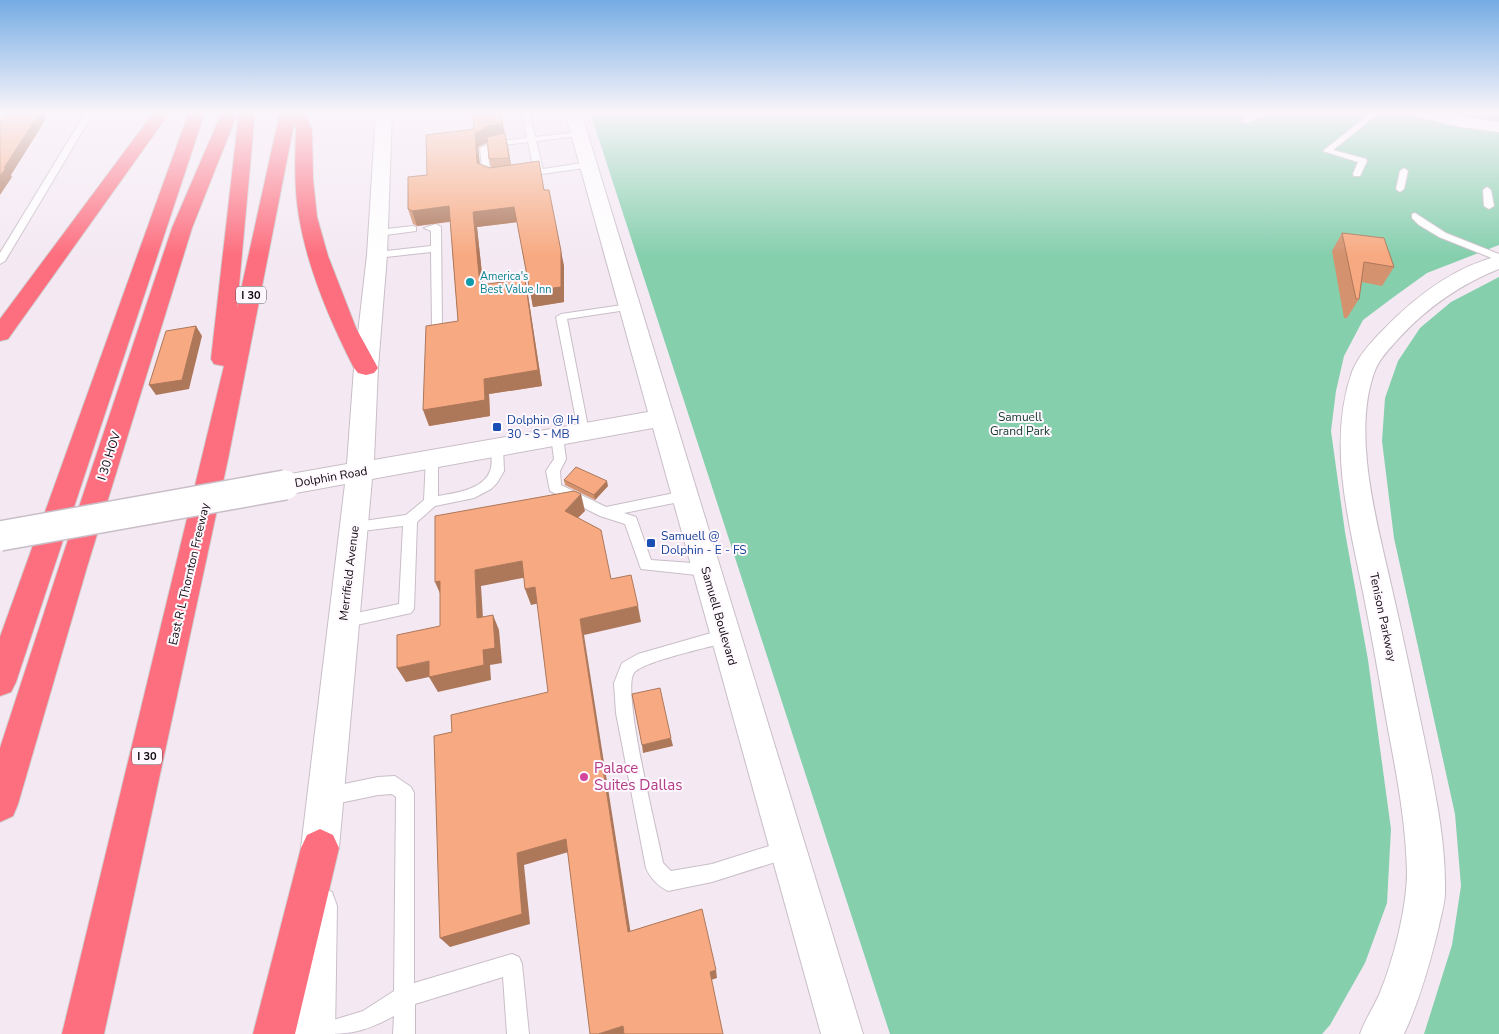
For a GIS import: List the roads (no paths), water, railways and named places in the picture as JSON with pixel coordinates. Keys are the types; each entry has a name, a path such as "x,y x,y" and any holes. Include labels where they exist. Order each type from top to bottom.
{"highway":[{"path":"0,334 127,160"},
{"path":"0,682 180,160"},
{"path":"127,314 204,160"},
{"name":"I 30 HOV","path":"0,804 73,567 182,228 209,160"},
{"path":"211,478 241,160"},
{"name":"East R L Thornton Freeway","path":"83,1034 211,478 279,160"},
{"path":"304,160 308,217 318,256 345,328 366,368"},
{"path":"274,1034 320,848"}],"main road":[{"name":"Merrifield Avenue","path":"314,1034 320,848 360,472 366,368 377,256 382,160"},
{"name":"Samuell Boulevard","path":"587,160 842,1034"},
{"name":"Tenison Parkway","path":"1381,1034 1408,972 1427,893 1422,815 1357,487 1354,414 1363,372 1381,345 1416,307 1439,289 1492,256"},
{"name":"Dolphin Road","path":"0,536 661,418"}],"lane":[{"path":"0,261 61,160"},
{"path":"485,160 486,176 493,178 501,177"},
{"path":"536,160 539,172"},
{"path":"1357,174 1363,161 1360,160"},
{"path":"516,176 588,164"},
{"path":"1400,189 1404,171"},
{"path":"1487,190 1489,206"},
{"path":"1492,256 1475,242 1429,220 1415,216 1421,224 1464,244 1492,256 1499,258"},
{"path":"429,228 436,227 437,326"},
{"path":"378,234 413,229"},
{"path":"377,256 436,248"},
{"path":"583,432 561,317 629,307"},
{"path":"556,436 560,458 553,471 555,488 605,512 631,521 646,565 706,570"},
{"path":"354,527 410,520 431,502 465,496 488,486 497,471 497,447"},
{"path":"431,502 432,459"},
{"path":"605,512 684,496"},
{"path":"343,622 406,609 410,520"},
{"path":"725,636 644,660 628,668 622,683 624,713 656,868 668,881 712,872 788,849"},
{"path":"325,798 378,786 395,785 406,793 404,1034"},
{"path":"322,1034 368,1020 404,997 512,964 518,1034"}],"place":[{"name":"America's Best Value Inn","path":"470,282"},
{"name":"Dolphin @ IH 30 - S - MB","path":"497,427"},
{"name":"Samuell @ Dolphin - E - FS","path":"651,543"},
{"name":"Palace Suites Dallas","path":"584,777"}],"park label":[{"name":"Samuell Grand Park","path":"1020,424"}]}
